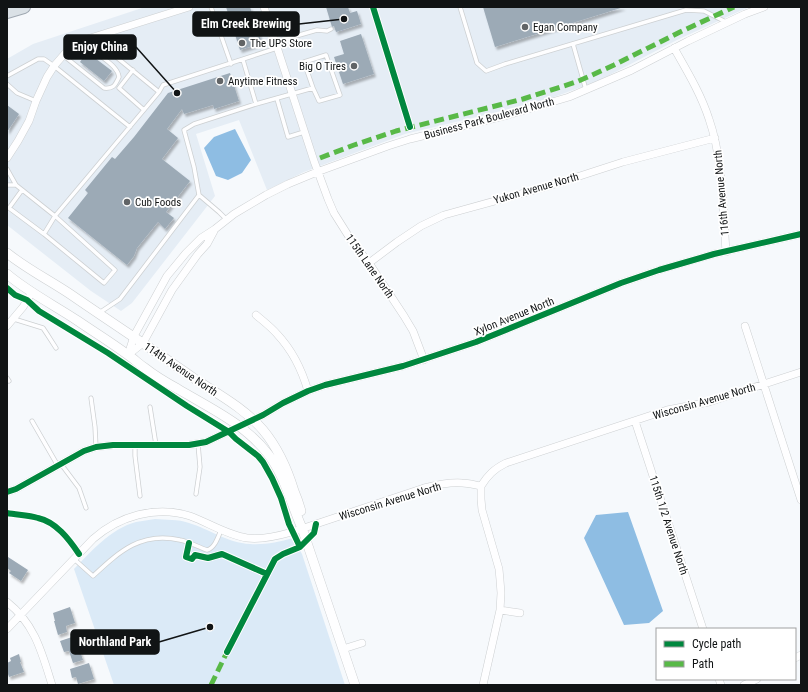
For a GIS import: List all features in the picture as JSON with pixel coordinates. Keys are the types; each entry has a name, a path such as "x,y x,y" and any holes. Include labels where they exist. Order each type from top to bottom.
{"highway":[{"path":"7,12 24,7"}],"street":[{"path":"7,158 28,121 47,77 63,55 84,40 96,40 189,7"},
{"name":"115th Lane North","path":"264,7 317,172 334,213 404,316 413,331 424,360"},
{"name":"Business Park Boulevard North","path":"128,355 134,336 167,276 186,253 201,238 234,214 266,195 317,172 364,154 410,139 555,102 632,70 754,9 764,7"},
{"name":"116th Avenue North","path":"674,48 699,95 710,120 715,138 720,163 726,252"},
{"name":"Yukon Avenue North","path":"369,263 421,226 444,215 549,186 623,162 715,138"},
{"name":"Business Park Boulevard North","path":"128,355 143,343 172,290 207,244 215,229"},
{"name":"Xylon Avenue North","path":"7,492 16,489 84,451 96,447 113,445 189,445 213,440 283,403 325,385 424,360 476,342 621,283 686,262 801,234"},
{"name":"114th Avenue North","path":"7,253 33,272 134,336 232,403 253,420 275,446 286,468 300,508 302,528"},
{"name":"114th Avenue North","path":"7,274 128,355 145,369 207,405 240,427 264,448 275,463 281,475 302,528 355,685"},
{"path":"7,326 14,319 32,292"},
{"path":"256,315 286,344 298,363 304,376 308,391"},
{"path":"745,326 801,500"},
{"name":"Wisconsin Avenue North","path":"7,629 93,539 120,521 136,516 172,513 189,516 221,530 244,537 264,538 279,536 429,487 448,483 462,483 481,486 486,477 495,469 506,463 666,410 709,402 801,372"},
{"name":"115th 1/2 Avenue North","path":"635,421 703,628"},
{"path":"481,486 482,510 496,558 501,593 500,610 483,685"},
{"path":"7,602 21,615 36,639 52,685"},
{"path":"500,610 520,613"},
{"path":"343,649 362,643"},
{"path":"744,685 755,680"}],"lane":[{"path":"211,7 231,64"},
{"path":"460,7 477,63 486,71 686,10 704,11 727,23"},
{"path":"44,234 56,216 159,92 163,85 243,60 276,45 317,30 327,31 331,29"},
{"path":"63,55 104,88 114,86 119,77 118,73 112,65 101,56 96,40"},
{"path":"96,40 159,92"},
{"path":"573,44 586,90"},
{"path":"326,54 340,95 319,101 313,88 304,62 326,54"},
{"path":"7,76 38,58 44,59 130,127"},
{"path":"243,60 256,104"},
{"path":"133,70 119,88 144,110"},
{"path":"7,84 17,93 36,101"},
{"path":"227,220 220,212 199,196 194,167 184,130 194,124 313,88"},
{"path":"277,99 288,137 304,132"},
{"path":"7,169 16,185 56,216 115,270 104,283 44,234 9,208 22,190"},
{"path":"7,185 16,185"},
{"path":"98,314 120,299 199,196"},
{"path":"14,319 43,328 56,348"},
{"path":"91,398 96,447"},
{"path":"150,407 156,445"},
{"path":"32,420 60,465 79,488 86,508"},
{"path":"196,494 200,467 198,444"},
{"path":"134,445 140,496"},
{"path":"74,559 93,576 118,554 136,543 148,539 171,538 182,540 207,550 213,547 221,530"}],"shaded area":[{"path":"145,7 750,7 677,40 598,81 543,101 405,134 304,172 267,190 239,120 196,134 215,196 132,303 121,311 91,291 7,225 7,59 33,44"},
{"path":"155,519 185,522 242,543 266,544 293,538 302,554 345,685 114,685 74,569 102,541 118,530 136,522"}],"water":[{"path":"235,129 251,160 242,173 228,180 216,176 204,148 214,137"},
{"path":"628,512 663,611 649,623 624,625 584,538 596,515"}],"building":[{"path":"226,7 250,7 262,43 240,50"},
{"path":"326,7 348,7 350,13 357,11 361,24 336,32 334,26 332,27"},
{"name":"Egan Company","path":"483,7 624,7 495,47"},
{"name":"Big O Tires","path":"361,34 374,74 343,84 334,57 344,54 340,41"},
{"path":"87,52 112,71 104,81 80,62"},
{"name":"Cub Foods","path":"230,73 239,101 214,109 213,105 184,114 182,109 167,129 178,138 162,159 190,181 166,212 174,218 165,229 158,222 137,248 134,256 127,265 68,218 88,193 85,190 112,157 115,159 134,137 168,93"},
{"path":"7,105 19,114 7,132"},
{"path":"8,557 28,570 21,581 9,573 11,571 7,568"},
{"path":"70,607 75,623 66,626 67,632 58,635 53,613"},
{"path":"75,636 83,660 73,663 69,651 64,652 60,641"},
{"path":"19,654 24,672 9,677 7,663 11,661 10,658"},
{"path":"89,663 94,679 78,684 76,677 72,678 70,669"}],"marked path":[{"path":"320,158 396,131 523,99 576,82 734,7"},
{"path":"211,685 227,652"}],"cycle path":[{"path":"373,7 410,127"},
{"path":"7,492 16,489 84,451 96,447 113,445 189,445 206,442 263,415 308,391 325,385 403,366 476,342 621,283 659,270 714,254 801,234"},
{"path":"7,288 15,295 27,300 39,311 108,353 229,432 258,456 272,478 281,498 289,524 300,547"},
{"path":"7,513 34,517 51,523 62,532 79,554"},
{"path":"227,652 275,559 300,547 314,533 316,524"},
{"path":"189,543 186,557 192,559 195,555 208,558 222,554 267,574"}],"place":[{"name":"Elm Creek Brewing","path":"344,19"},
{"name":"Egan Company","path":"525,27"},
{"name":"The UPS Store","path":"242,43"},
{"name":"Big O Tires","path":"354,66"},
{"name":"Anytime Fitness","path":"220,81"},
{"name":"Enjoy China","path":"177,93"},
{"name":"Cub Foods","path":"127,202"},
{"name":"Northland Park","path":"210,627"}]}
